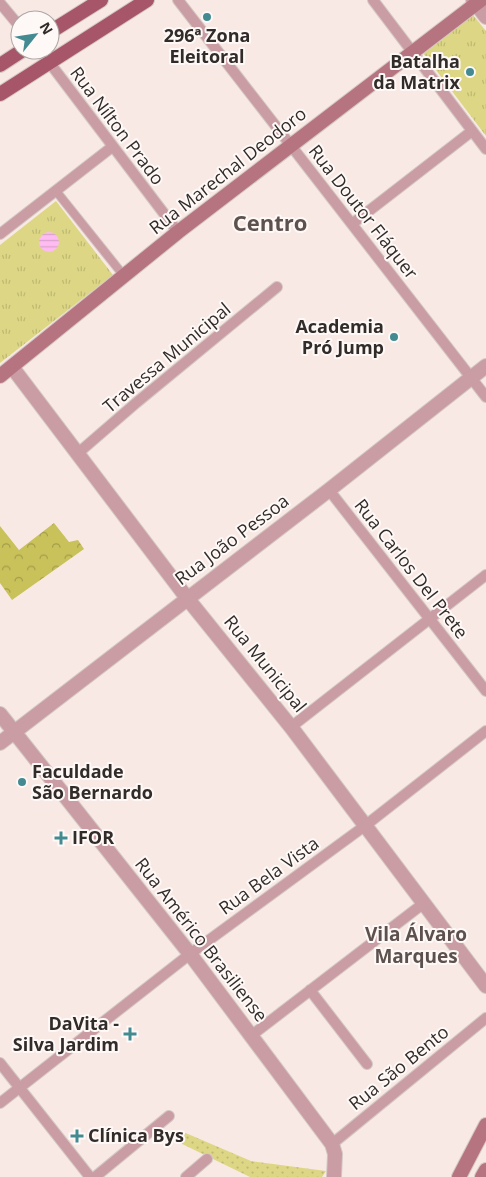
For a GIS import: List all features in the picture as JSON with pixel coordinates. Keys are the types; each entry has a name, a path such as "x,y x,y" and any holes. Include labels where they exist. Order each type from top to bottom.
{"main road":[{"path":"60,26 101,0"},
{"path":"0,94 147,0"},
{"name":"Rua Marechal Deodoro","path":"0,376 178,232 413,53 477,1"},
{"path":"459,1177 486,1125"},
{"path":"482,1177 486,1170"}],"street":[{"name":"Rua Doutor Fláquer","path":"178,0 486,396"},
{"path":"373,0 486,149"},
{"path":"477,1 486,17"},
{"path":"0,3 10,15"},
{"name":"Rua Nílton Prado","path":"49,62 178,232"},
{"path":"352,224 472,131"},
{"path":"0,234 112,147"},
{"path":"56,191 124,276"},
{"name":"Travessa Municipal","path":"78,454 136,403 277,287"},
{"name":"Rua João Pessoa","path":"0,743 329,490 486,366"},
{"name":"Rua Municipal","path":"12,367 187,598 291,727 486,986"},
{"name":"Rua Carlos Del Prete","path":"329,490 486,691"},
{"path":"291,727 486,575"},
{"name":"Rua Américo Brasiliense","path":"0,714 190,954 332,1144"},
{"name":"Rua Bela Vista","path":"0,1102 190,954 366,825 486,731"},
{"path":"252,1035 424,903"},
{"path":"310,990 367,1064"},
{"name":"Rua São Bento","path":"332,1144 486,1018"},
{"path":"0,1063 90,1177"},
{"path":"95,1177 169,1116"},
{"path":"332,1144 335,1154 334,1177"},
{"path":"186,1177 208,1159"}],"green space":[{"name":"Batalha da Matrix","path":"473,15 486,31 486,136 423,53"},
{"path":"56,201 113,275 0,363 0,245"},
{"path":"54,523 69,542 78,540 84,549 12,600 0,583 0,526 19,550"},
{"path":"181,1131 251,1161 326,1171 322,1177 250,1177 176,1141"}],"shaded area":[{"path":"45,232 53,232 59,238 59,246 53,252 45,252 39,246 39,238"}],"place":[{"name":"296ª Zona Eleitoral","path":"207,17"},
{"name":"Batalha da Matrix","path":"470,72"},
{"name":"Academia Pró Jump","path":"394,337"},
{"name":"Faculdade São Bernardo","path":"22,782"},
{"name":"IFOR","path":"61,838"},
{"name":"DaVita - Silva Jardim","path":"130,1034"},
{"name":"Clínica Bys","path":"77,1136"}],"district":[{"name":"Centro","path":"270,223"},
{"name":"Vila Álvaro Marques","path":"416,945"}]}
